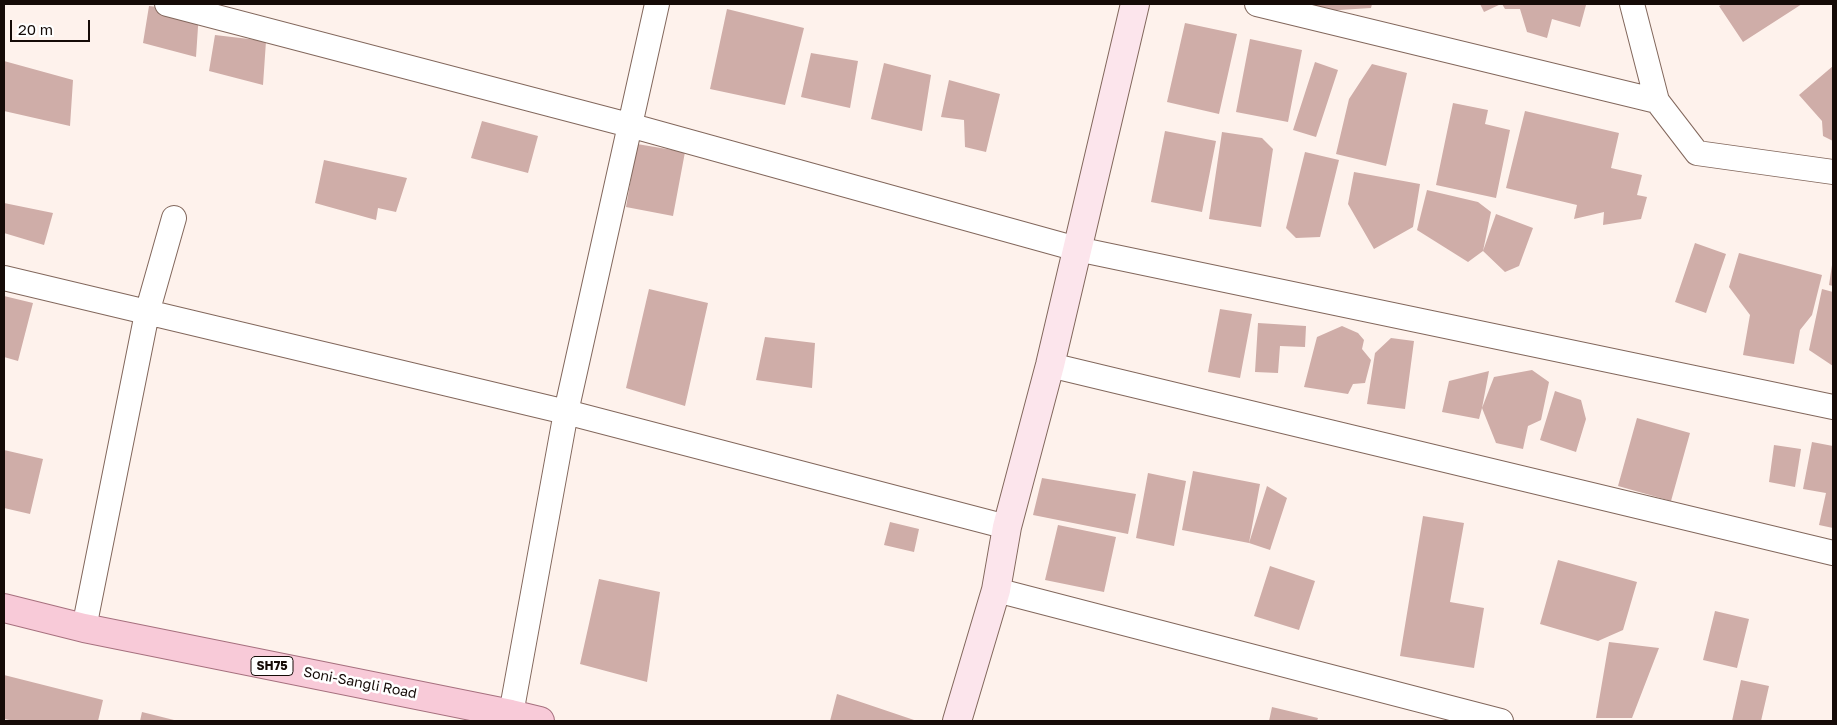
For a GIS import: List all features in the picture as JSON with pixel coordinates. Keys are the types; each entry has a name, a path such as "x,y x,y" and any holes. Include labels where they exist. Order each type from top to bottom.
{"main road":[{"name":"Soni-Sangli Road","path":"4,608 84,628 540,721"}],"street":[{"path":"167,4 629,125 1077,249 1833,407"},
{"path":"511,714 566,412 657,4"},
{"path":"957,721 996,590 1007,527 1050,365 1135,4"},
{"path":"1258,4 1657,101"},
{"path":"1632,4 1657,101 1696,153 1833,172"},
{"path":"84,628 147,313 174,218"},
{"path":"4,278 566,412 1007,527"},
{"path":"1050,365 1833,553"},
{"path":"996,590 1501,721"}],"building":[{"path":"1315,4 1372,4 1371,8 1323,11"},
{"path":"1480,4 1501,4 1484,12"},
{"path":"1502,4 1586,5 1580,27 1552,19 1547,38 1527,32 1520,9 1505,9"},
{"path":"1723,4 1802,4 1743,42 1719,6"},
{"path":"149,6 199,12 196,57 143,43"},
{"path":"727,9 804,28 785,105 710,89"},
{"path":"1185,23 1237,34 1219,114 1167,102"},
{"path":"215,35 266,41 263,85 209,71"},
{"path":"1250,39 1302,50 1288,122 1236,112"},
{"path":"811,53 858,61 850,108 801,97"},
{"path":"4,61 73,80 70,126 4,111"},
{"path":"1315,62 1338,70 1316,137 1293,130"},
{"path":"884,63 931,75 922,131 871,119"},
{"path":"1372,64 1407,73 1386,166 1336,154 1349,99"},
{"path":"1833,66 1833,141 1823,136 1822,121 1799,95"},
{"path":"949,80 1000,94 986,152 965,147 964,120 941,117"},
{"path":"1453,103 1488,110 1485,124 1510,130 1496,198 1436,185"},
{"path":"1525,111 1619,133 1611,168 1642,175 1637,195 1647,197 1641,219 1603,225 1604,212 1574,219 1577,205 1506,188"},
{"path":"482,121 538,136 528,173 471,158"},
{"path":"1165,131 1216,141 1202,212 1151,202"},
{"path":"1222,132 1262,138 1273,149 1261,227 1209,219"},
{"path":"637,144 685,152 673,216 626,207"},
{"path":"1305,152 1339,160 1320,237 1296,238 1286,228"},
{"path":"324,160 407,178 396,212 378,208 376,220 315,203"},
{"path":"1354,172 1420,184 1413,227 1374,249 1348,204"},
{"path":"1427,190 1478,202 1491,212 1483,251 1468,262 1417,230"},
{"path":"4,203 53,213 44,245 4,233"},
{"path":"1496,214 1533,228 1519,266 1505,272 1483,251"},
{"path":"1695,243 1726,254 1706,313 1675,302"},
{"path":"1739,253 1822,275 1812,315 1800,330 1794,364 1743,355 1750,315 1729,287"},
{"path":"1833,265 1833,286 1829,285"},
{"path":"649,289 708,303 685,406 626,388"},
{"path":"1822,289 1833,292 1833,366 1809,350"},
{"path":"4,296 33,303 18,361 4,357"},
{"path":"1220,309 1252,314 1240,378 1208,372"},
{"path":"1258,323 1306,326 1305,347 1280,346 1278,373 1255,372"},
{"path":"1342,326 1358,333 1364,340 1362,349 1371,360 1365,383 1353,384 1348,394 1304,387 1317,337"},
{"path":"765,337 815,343 812,388 756,380"},
{"path":"1391,338 1414,341 1405,409 1367,404 1375,353"},
{"path":"1532,370 1549,382 1541,420 1528,426 1523,449 1496,443 1482,408 1494,377"},
{"path":"1489,371 1479,419 1442,412 1449,381"},
{"path":"1555,391 1581,400 1586,419 1576,452 1540,440"},
{"path":"1637,418 1690,433 1671,501 1618,486"},
{"path":"1812,442 1833,446 1833,528 1819,525 1826,493 1803,489"},
{"path":"1774,445 1801,449 1795,487 1769,482"},
{"path":"4,450 43,459 30,514 4,508"},
{"path":"1193,471 1260,484 1249,543 1182,530"},
{"path":"1148,473 1186,481 1174,546 1136,538"},
{"path":"1042,478 1136,494 1128,534 1033,515"},
{"path":"1267,486 1287,498 1270,550 1249,543"},
{"path":"1423,516 1464,523 1450,602 1484,608 1474,668 1400,656"},
{"path":"890,522 919,529 914,552 884,545"},
{"path":"1058,525 1116,537 1104,592 1045,580"},
{"path":"1558,560 1637,582 1623,630 1598,641 1540,624"},
{"path":"1270,566 1315,581 1299,630 1254,616"},
{"path":"599,579 660,592 647,682 580,664"},
{"path":"1715,611 1749,619 1737,668 1703,660"},
{"path":"1609,642 1659,648 1632,718 1596,718"},
{"path":"4,675 103,700 98,721 15,721 4,719"},
{"path":"1741,680 1769,686 1761,721 1732,721"},
{"path":"837,694 917,721 830,721"},
{"path":"1272,707 1318,718 1317,721 1269,721"},
{"path":"142,712 178,721 140,721"}]}
